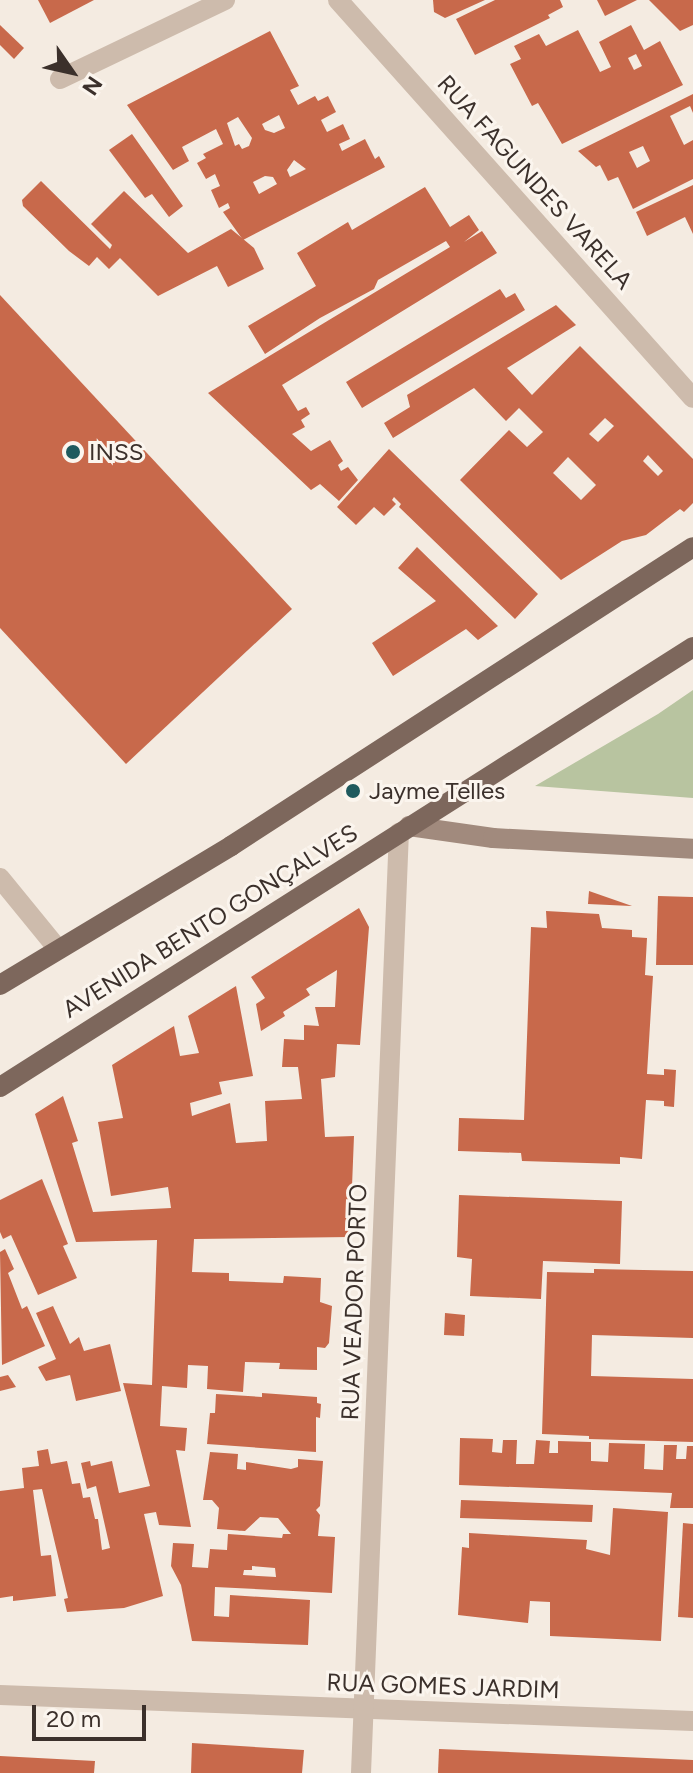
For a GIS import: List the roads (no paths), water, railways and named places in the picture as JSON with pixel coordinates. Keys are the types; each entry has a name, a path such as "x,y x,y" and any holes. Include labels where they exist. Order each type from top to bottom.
{"main road":[{"path":"0,985 231,846 693,547"},
{"name":"AVENIDA BENTO GONÇALVES","path":"0,1087 693,647"}],"street":[{"path":"60,79 225,0"},
{"name":"RUA FAGUNDES VARELA","path":"338,0 693,398"},
{"path":"404,830 693,849"},
{"name":"RUA VEADOR PORTO","path":"361,1773 404,830"},
{"path":"0,878 58,949"},
{"name":"RUA GOMES JARDIM","path":"0,1695 693,1721"}],"place":[{"name":"INSS","path":"73,452"},
{"name":"Jayme Telles","path":"353,791"}]}
